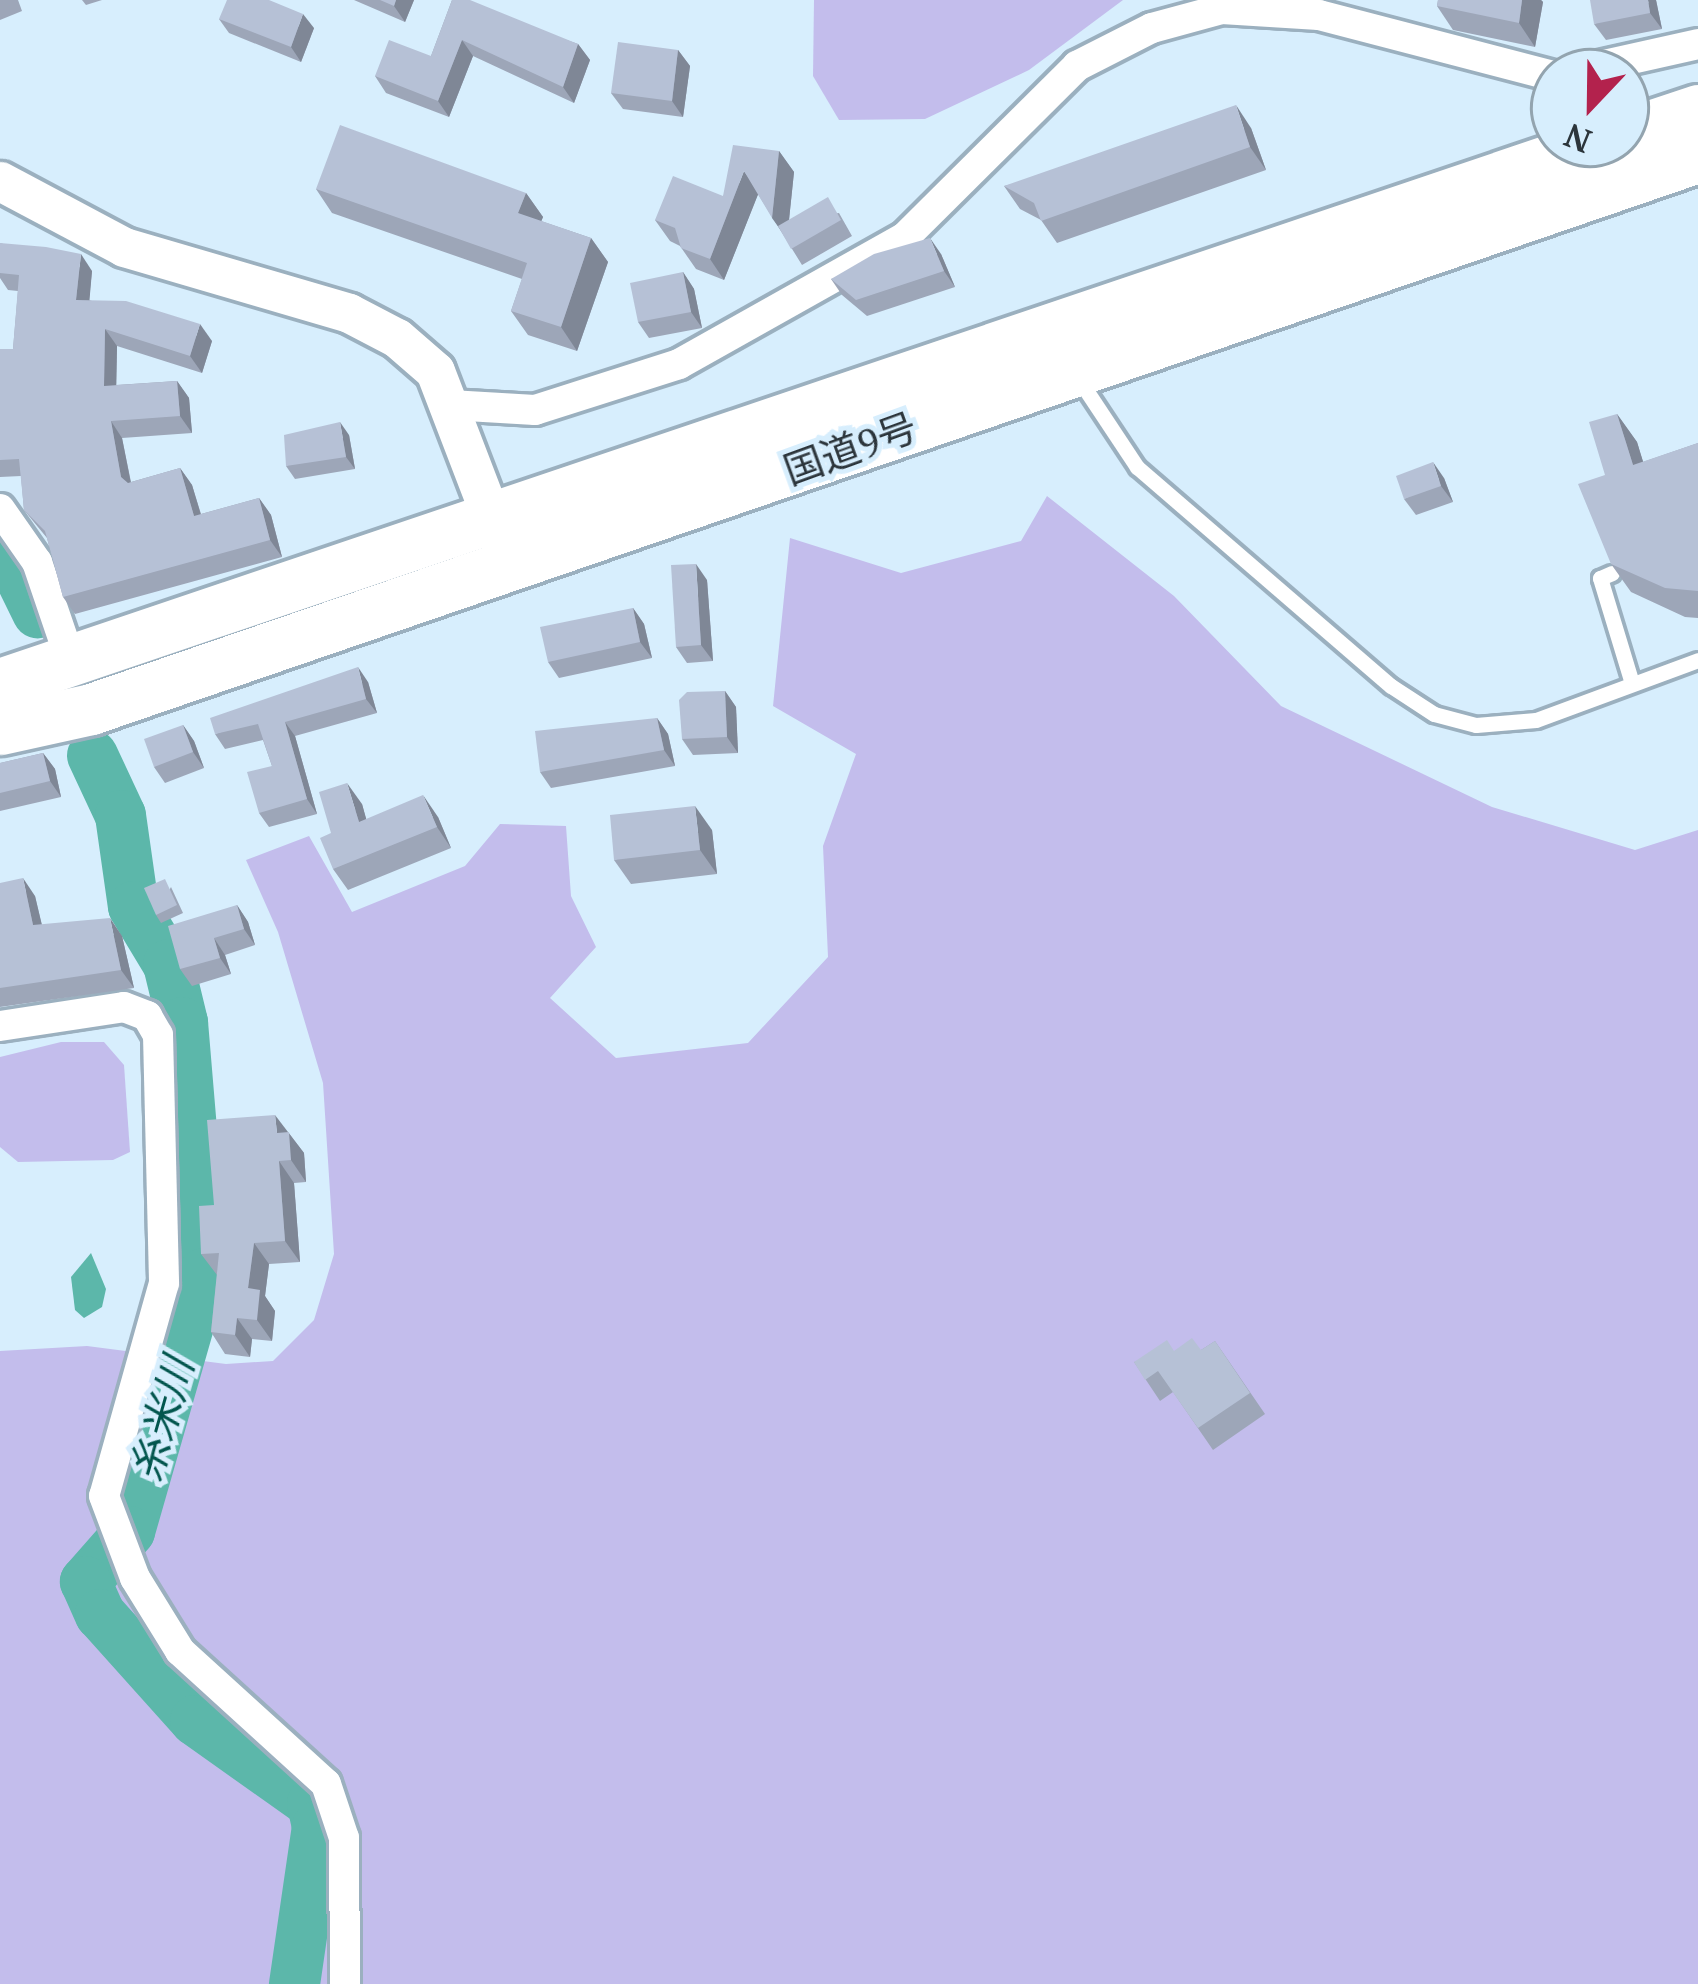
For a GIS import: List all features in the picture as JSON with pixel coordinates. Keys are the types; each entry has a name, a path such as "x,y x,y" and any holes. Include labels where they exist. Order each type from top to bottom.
{"highway":[{"path":"1650,126 1698,110"},
{"name":"国道9号","path":"0,684 501,542 1073,370 1698,157"},
{"name":"国道9号","path":"0,729 92,709 501,542 1532,168"}],"street":[{"path":"450,405 535,410 680,364 905,236 1077,65 1152,28 1222,9 1319,15 1530,70"},
{"path":"1650,55 1698,44"},
{"path":"0,181 142,254 350,314 397,338 435,371 501,542"},
{"path":"0,509 37,562 72,665"},
{"path":"0,1026 124,1007 147,1016 158,1035 164,1283 104,1496 135,1577 180,1652 326,1784 344,1838 345,1984"}],"lane":[{"path":"1073,370 1137,467 1359,660 1434,714 1476,725 1536,720 1698,660"},
{"path":"1612,573 1600,578 1632,683"}],"shaded area":[{"path":"814,0 1123,0 1029,70 925,119 839,120 813,76"},
{"path":"1047,496 1174,596 1281,706 1492,807 1635,850 1698,830 1698,1984 0,1984 0,1351 87,1346 226,1364 273,1361 314,1320 334,1254 323,1083 278,932 246,860 309,836 352,912 465,866 500,824 566,826 571,896 596,947 550,998 616,1058 748,1043 828,957 823,846 856,754 773,706 790,538 901,573 1021,541"},
{"path":"61,1042 104,1042 124,1065 130,1152 113,1160 18,1162 0,1147 0,1057"},
{"path":"91,1253 106,1289 102,1307 84,1318 75,1310 71,1277"}],"building":[{"path":"227,0 269,0 303,14 291,47 219,19"},
{"path":"452,0 470,0 578,44 563,87 462,40 438,101 375,76 389,40 431,56"},
{"path":"1438,0 1522,0 1519,23 1437,6"},
{"path":"1590,0 1648,0 1650,13 1594,24"},
{"path":"618,42 678,50 672,101 611,93"},
{"path":"1236,105 1250,147 1041,221 1034,203 1004,186"},
{"path":"340,125 526,193 518,213 591,238 561,327 511,311 527,263 316,189"},
{"path":"733,145 779,151 772,218 744,171 710,259 681,248 675,228 655,220 673,176 723,196"},
{"path":"828,197 841,220 791,249 778,226"},
{"path":"930,238 944,271 856,300 831,279 874,254"},
{"path":"0,243 81,254 76,300 126,301 200,324 190,356 105,329 104,386 177,381 180,416 111,421 121,477 128,483 180,468 194,516 259,498 270,540 63,597 45,531 24,510 19,459 0,460 0,349 13,349 19,275 0,273"},
{"path":"683,272 691,312 638,322 630,283"},
{"path":"1617,414 1633,465 1698,443 1698,591 1665,588 1611,564 1578,484 1605,475 1589,422"},
{"path":"340,422 346,457 286,466 284,435"},
{"path":"1433,462 1441,486 1404,499 1396,476"},
{"path":"696,564 701,645 676,647 671,565"},
{"path":"633,608 640,642 548,662 540,627"},
{"path":"358,667 366,699 285,722 307,799 259,813 247,772 272,766 258,724 215,734 210,718"},
{"path":"725,691 727,737 682,739 679,700 687,692"},
{"path":"657,718 664,750 540,772 535,731"},
{"path":"183,725 193,752 154,767 144,739"},
{"path":"43,753 50,781 0,793 0,763"},
{"path":"347,783 359,822 423,795 437,827 333,869 320,838 331,833 319,792"},
{"path":"695,806 700,850 614,860 610,815"},
{"path":"23,878 33,925 110,918 121,970 0,988 0,883"},
{"path":"165,879 177,905 156,915 144,888"},
{"path":"237,905 244,929 214,938 220,958 180,969 168,926"},
{"path":"275,1115 277,1133 289,1132 291,1160 279,1161 285,1241 254,1243 248,1288 260,1290 257,1320 237,1318 235,1335 211,1332 219,1253 201,1254 199,1206 214,1205 207,1120"},
{"path":"1192,1338 1201,1350 1215,1341 1250,1393 1198,1428 1158,1371 1145,1380 1134,1362 1167,1340 1174,1351"}],"waterway":[{"name":"糸米川","path":"0,536 37,612"},
{"name":"糸米川","path":"92,755 120,815 133,906 168,964 182,1022 203,1273 129,1531 85,1581 100,1614 195,1720 312,1803 317,1826 294,1984"}]}
